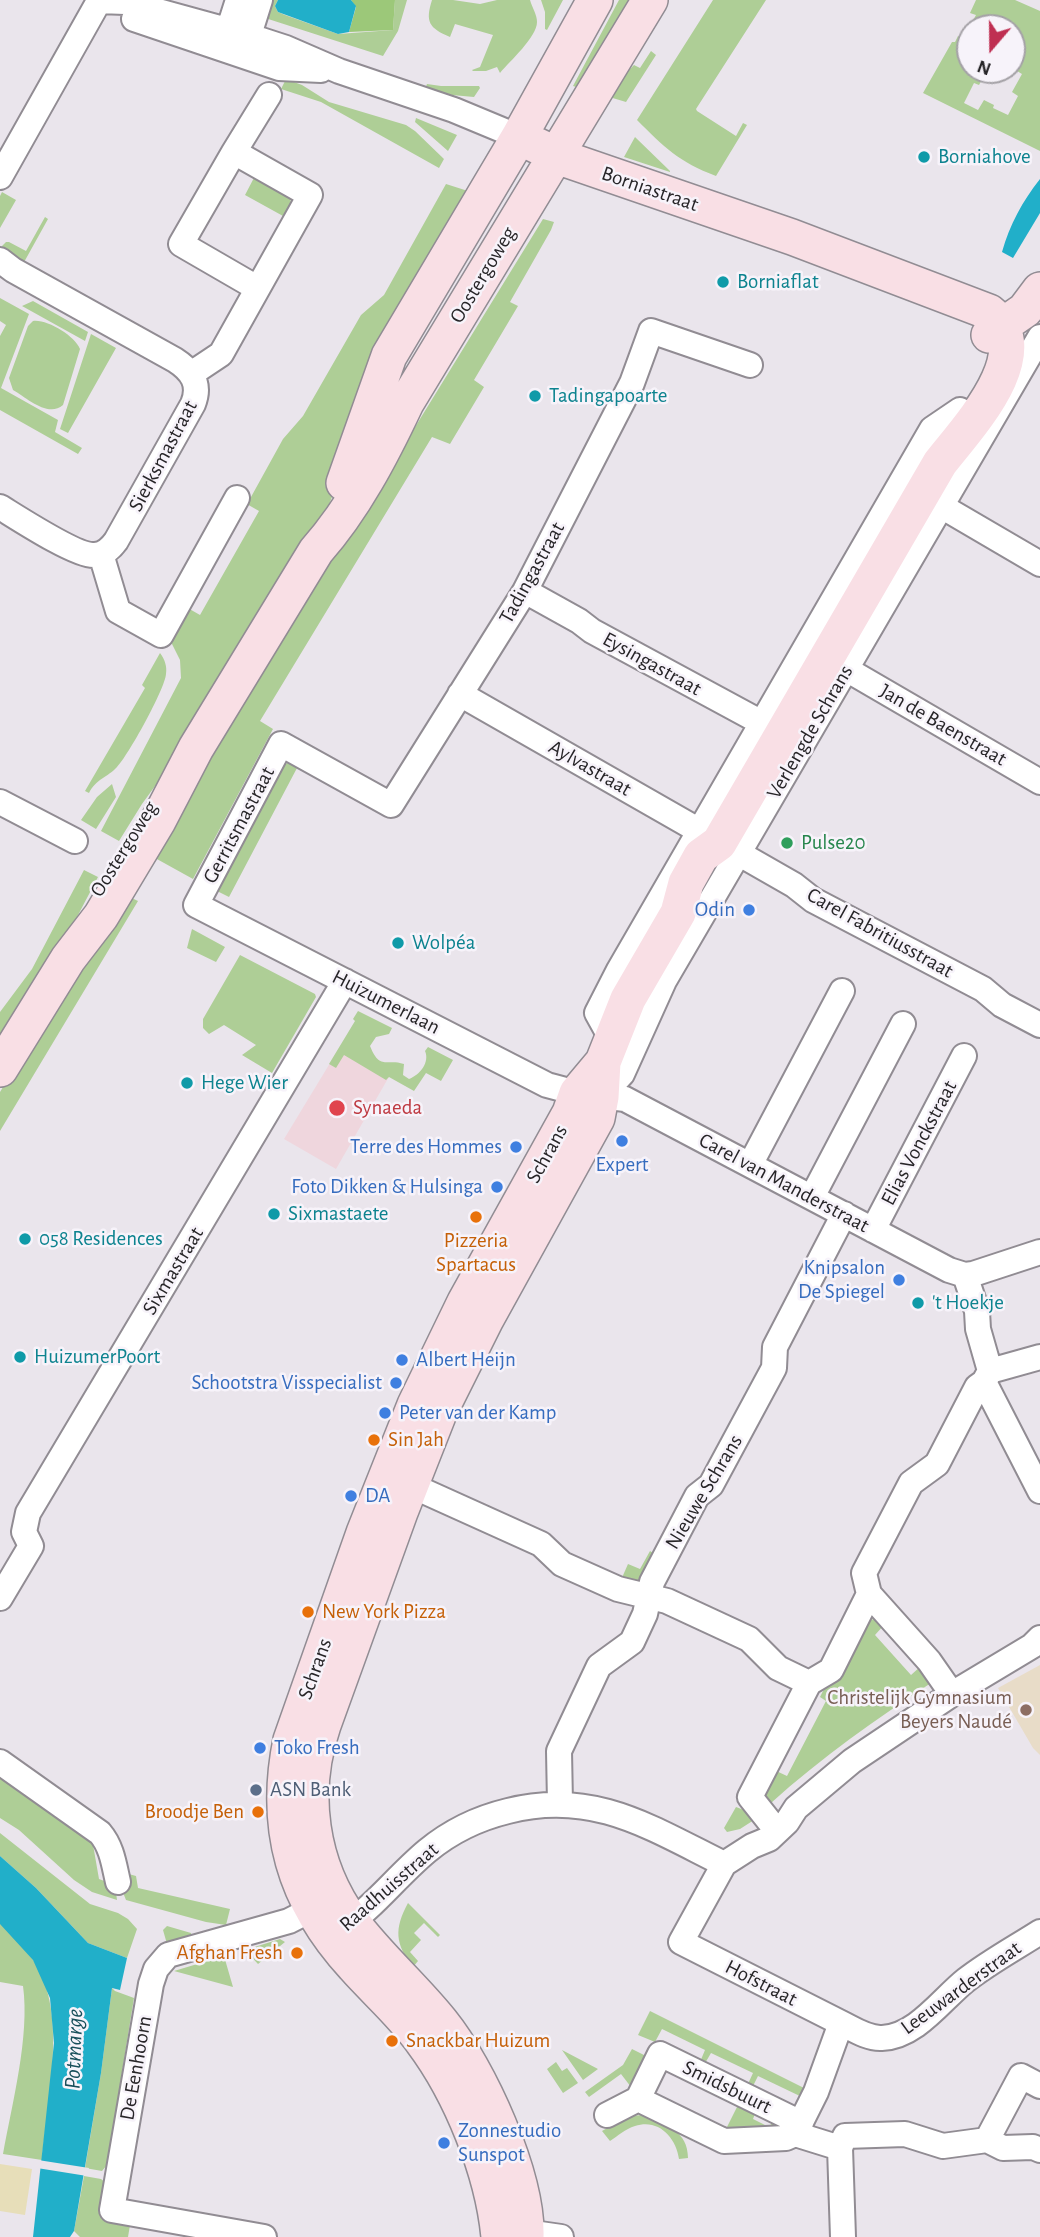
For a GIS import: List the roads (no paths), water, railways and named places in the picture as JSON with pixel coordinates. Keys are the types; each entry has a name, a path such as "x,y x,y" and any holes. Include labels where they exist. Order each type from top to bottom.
{"street":[{"path":"236,42 238,0"},
{"path":"236,42 260,0"},
{"name":"Oostergoweg","path":"0,1069 68,959 87,909 127,839 144,813 196,748 316,551 356,454 389,356 519,137 595,0"},
{"name":"Oostergoweg","path":"316,551 335,529 406,403 650,0"},
{"path":"0,177 97,1"},
{"name":"Borniastraat","path":"97,1 123,15 236,42 279,68 339,71 454,110 555,155 924,286 962,304 982,323 996,331"},
{"path":"257,288 181,244 269,95"},
{"path":"191,373 221,354 310,195 234,152"},
{"name":"Sierksmastraat","path":"0,260 13,270 175,360 191,373 197,389 193,404 116,541 102,554"},
{"path":"996,331 1037,299"},
{"name":"Tadingastraat","path":"391,805 525,591 632,383 641,328 750,365"},
{"name":"Verlengde Schrans","path":"772,728 940,463 979,414 1006,368 1010,345 1008,334 996,331 960,410 940,463"},
{"name":"Verlengde Schrans","path":"607,1051 597,1013 846,669 1040,337"},
{"name":"Verlengde Schrans","path":"589,1095 622,1074 664,981 719,843 772,728 932,429 960,410"},
{"path":"0,508 77,551 86,555 102,554 118,611 161,635 237,498"},
{"path":"941,506 1040,564"},
{"name":"Eysingastraat","path":"525,591 592,631 772,728"},
{"name":"Jan de Baenstraat","path":"846,669 1040,782"},
{"name":"Aylvastraat","path":"460,694 719,843"},
{"name":"Gerritsmastraat","path":"197,905 281,744 391,805"},
{"path":"0,802 75,841"},
{"name":"Verlengde Schrans","path":"589,1095 636,984 678,913 701,890 713,870 717,863 719,843"},
{"name":"Carel Fabritiusstraat","path":"719,843 794,885 813,900 983,989 1002,1005 1039,1023"},
{"name":"Huizumerlaan","path":"197,905 547,1085 589,1095"},
{"name":"Sixmastraat","path":"0,1598 31,1546 24,1532 28,1513 345,981"},
{"path":"750,1165 842,991"},
{"path":"812,1197 903,1024"},
{"name":"Elias Vonckstraat","path":"873,1230 964,1056"},
{"name":"Carel van Manderstraat","path":"589,1095 625,1099 949,1270 965,1275"},
{"name":"Schrans","path":"512,2235 522,2193 513,2162 465,2059 442,2022 421,1997 332,1917 314,1839 311,1789 314,1754 398,1479 597,1118 589,1095"},
{"name":"Nieuwe Schrans","path":"560,1803 559,1751 598,1666 632,1642 645,1614 652,1582 697,1496 711,1485 774,1368 775,1347 844,1214"},
{"path":"1040,1252 965,1275 977,1311 987,1377 1040,1491"},
{"path":"951,1694 929,1661 869,1594 864,1573 911,1483 937,1464 977,1387 987,1377 1040,1357"},
{"path":"398,1479 541,1544 562,1564 618,1589 667,1601 749,1639 778,1668 809,1683"},
{"path":"777,1831 750,1797 809,1683 831,1670 869,1594"},
{"path":"724,1864 752,1846 769,1839 787,1822 796,1808 826,1780 951,1694 1032,1646 1040,1638"},
{"path":"0,1762 100,1833 111,1851 118,1882"},
{"name":"Raadhuisstraat","path":"332,1917 374,1905 428,1850 450,1835 496,1814 527,1806 560,1803 586,1806 624,1816 724,1864"},
{"name":"Hofstraat","path":"724,1864 681,1942 841,2023"},
{"name":"De Eenhoorn","path":"264,2237 112,2210 150,1984 160,1962 168,1955 289,1921 332,1917"},
{"name":"Leeuwarderstraat","path":"841,2023 880,2039 896,2035 930,2015 965,1981 1040,1932"},
{"path":"798,2128 817,2092 841,2023"},
{"name":"Smidsbuurt","path":"798,2128 786,2138 724,2141 638,2099 660,2054 840,2148"},
{"path":"987,2140 1021,2076 1040,2086"},
{"path":"607,2115 638,2099"},
{"path":"843,2237 840,2148 845,2136 905,2134 943,2146 987,2140 1003,2148 1033,2147 1040,2150"},
{"path":"512,2235 561,2237"}],"water":[{"path":"278,0 351,0 356,6 349,32 338,34 278,12 275,6"},
{"path":"1040,179 1040,213 1013,258 1002,252 1005,242 1017,214"},
{"name":"Potmarge","path":"0,1856 36,1888 88,1943 127,1958 120,1990 112,1988 101,2073 74,2231 70,2237 33,2237 54,2043 50,1998 33,1960 0,1924"}],"place":[{"name":"Borniahove","path":"924,157"},
{"name":"Borniaflat","path":"723,282"},
{"name":"Tadingapoarte","path":"535,396"},
{"name":"Pulse20","path":"787,843"},
{"name":"Odin","path":"749,910"},
{"name":"Wolpéa","path":"398,943"},
{"name":"Hege Wier","path":"187,1083"},
{"name":"Synaeda","path":"337,1108"},
{"name":"Expert","path":"622,1141"},
{"name":"Terre des Hommes","path":"516,1147"},
{"name":"Foto Dikken & Hulsinga","path":"497,1187"},
{"name":"Sixmastaete","path":"274,1214"},
{"name":"Pizzeria Spartacus","path":"476,1217"},
{"name":"058 Residences","path":"25,1239"},
{"name":"Knipsalon De Spiegel","path":"899,1280"},
{"name":"'t Hoekje","path":"918,1303"},
{"name":"HuizumerPoort","path":"20,1357"},
{"name":"Albert Heijn","path":"402,1360"},
{"name":"Schootstra Visspecialist","path":"396,1383"},
{"name":"Peter van der Kamp","path":"385,1413"},
{"name":"Sin Jah","path":"374,1440"},
{"name":"DA","path":"351,1496"},
{"name":"New York Pizza","path":"308,1612"},
{"name":"Christelijk Gymnasium Beyers Naudé","path":"1026,1710"},
{"name":"Toko Fresh","path":"260,1748"},
{"name":"ASN Bank","path":"256,1790"},
{"name":"Broodje Ben","path":"258,1812"},
{"name":"Afghan Fresh","path":"297,1953"},
{"name":"Snackbar Huizum","path":"392,2041"},
{"name":"Zonnestudio Sunspot","path":"444,2143"}]}
